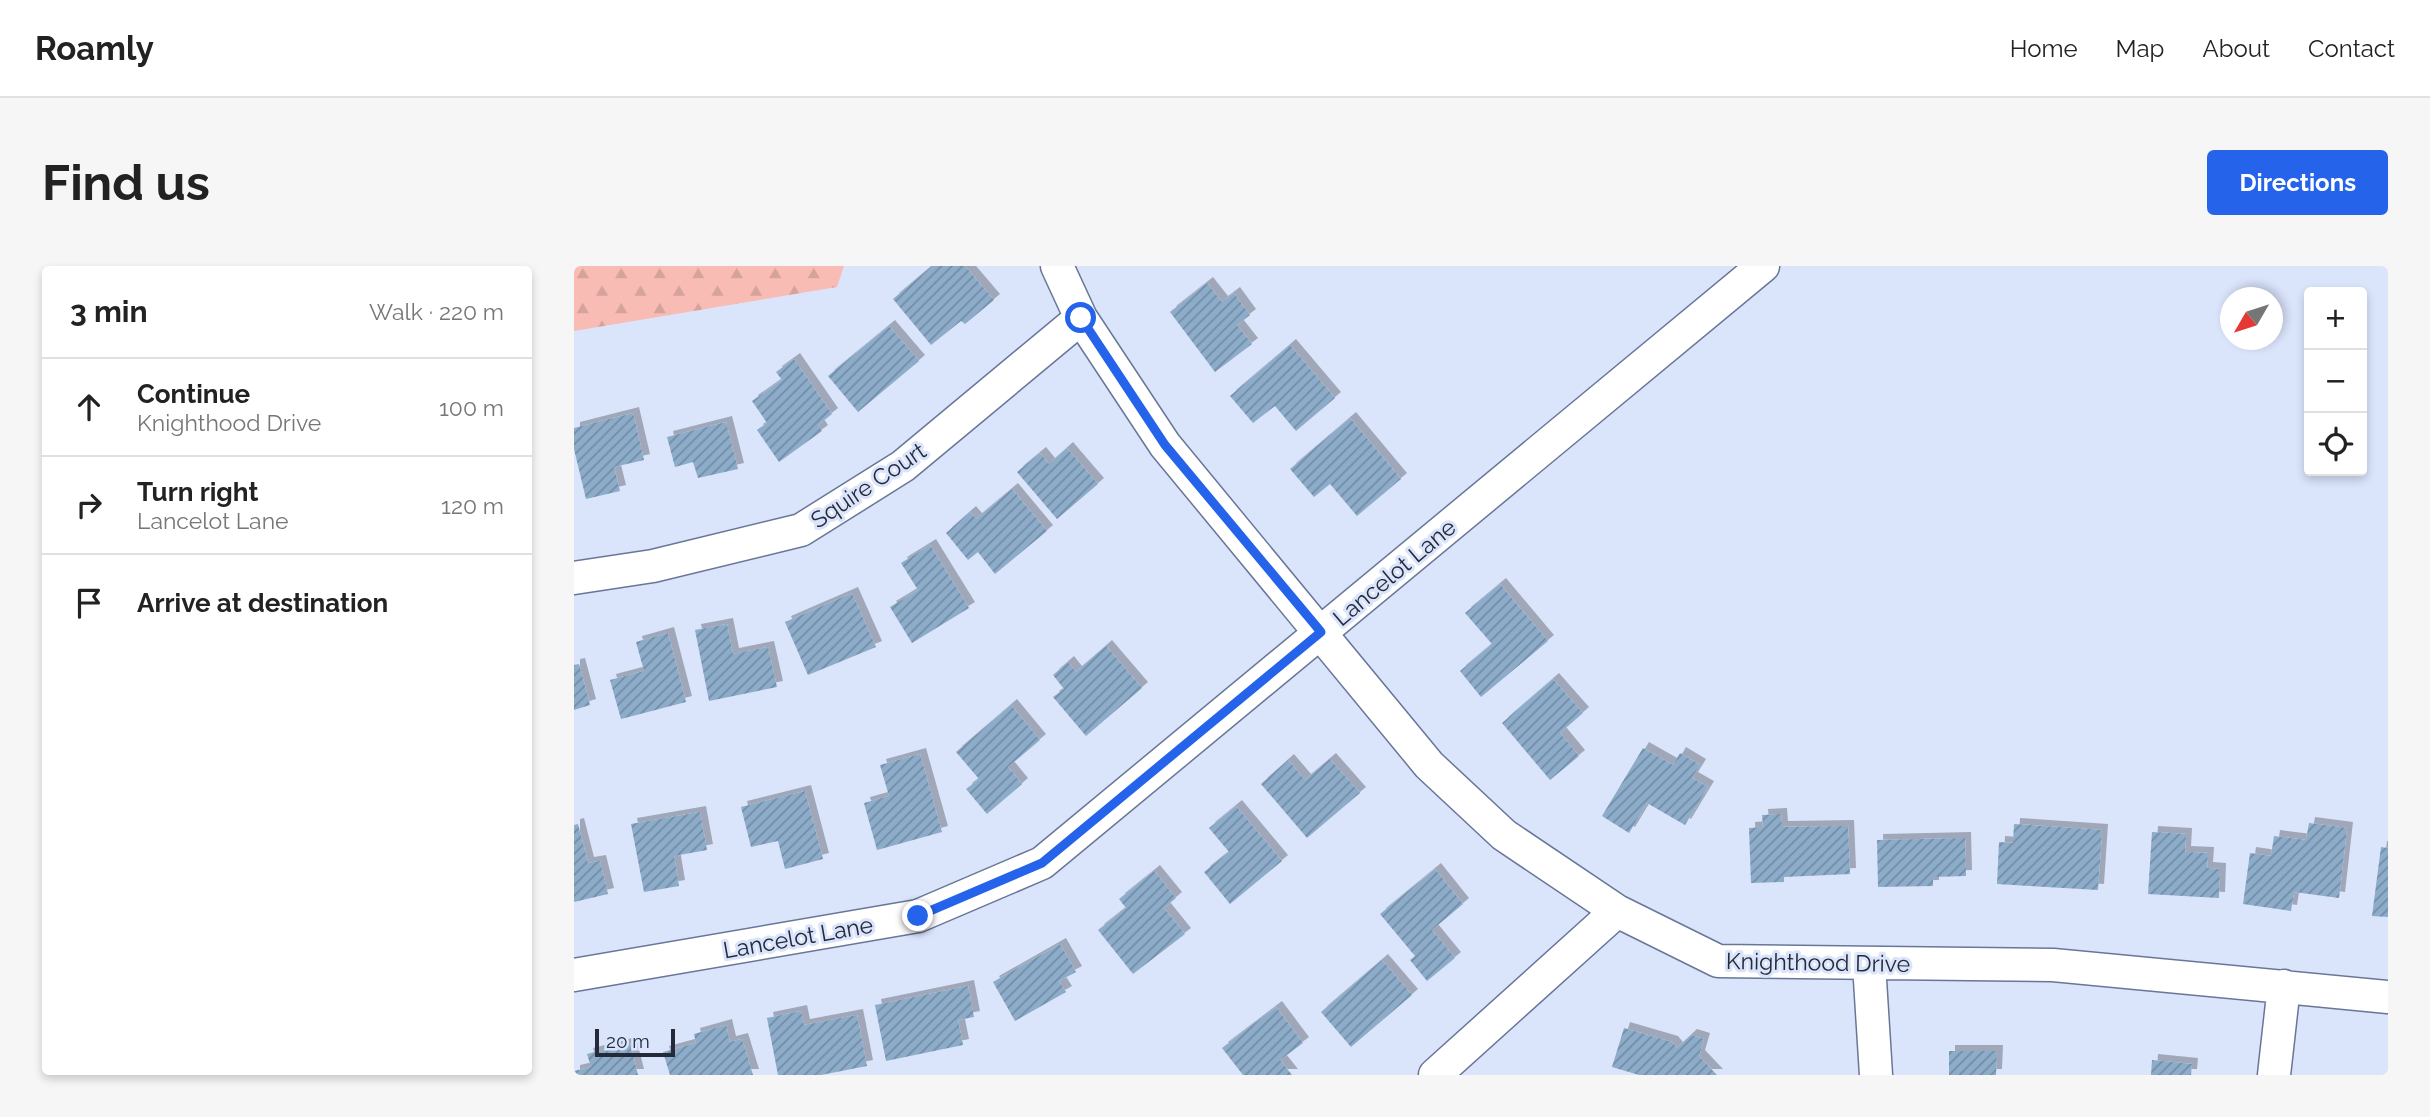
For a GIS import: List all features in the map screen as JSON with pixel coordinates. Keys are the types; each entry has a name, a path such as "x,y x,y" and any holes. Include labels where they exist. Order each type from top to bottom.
{"street":[{"name":"Knighthood Drive","path":"1057,266 1081,318 1165,445 1429,765 1504,835 1617,911 1718,961 2053,965 2388,997"},
{"name":"Lancelot Lane","path":"574,975 918,916 1042,863 1763,266"},
{"name":"Squire Court","path":"574,578 653,566 801,530 903,466 1081,318"},
{"path":"1435,1075 1617,911"},
{"path":"1869,964 1876,1075"},
{"path":"2274,1075 2284,986"}],"green space":[{"path":"574,266 844,266 837,287 574,331"}],"building":[{"path":"932,266 965,266 994,300 965,324 961,321 931,345 893,299"},
{"path":"1207,283 1222,302 1234,293 1250,315 1237,325 1252,344 1215,372 1170,312"},
{"path":"889,326 919,361 858,412 828,376"},
{"path":"1290,345 1335,398 1296,431 1275,406 1253,423 1230,396"},
{"path":"794,359 832,414 818,425 822,431 779,462 757,430 767,423 752,401 782,380 776,372"},
{"path":"633,413 644,460 614,467 620,491 586,499 574,449 574,428"},
{"path":"1350,418 1401,479 1357,516 1330,484 1314,497 1290,469"},
{"path":"726,422 738,469 698,478 693,462 675,467 667,437"},
{"path":"1067,448 1098,484 1057,519 1017,472 1040,453 1049,464"},
{"path":"1012,489 1047,531 995,574 978,552 968,560 946,533 970,512 976,519"},
{"path":"930,545 969,608 912,643 890,607 918,590 901,563"},
{"path":"1500,584 1548,641 1481,697 1460,671 1492,644 1465,613"},
{"path":"852,593 876,647 808,675 785,622"},
{"path":"727,624 733,654 768,647 777,687 709,701 695,630"},
{"path":"668,633 686,702 621,719 610,680 644,671 636,642"},
{"path":"1106,646 1142,688 1086,736 1053,697 1064,689 1053,675 1068,662 1076,672"},
{"path":"579,664 590,705 574,710 574,665"},
{"path":"1553,679 1583,713 1560,733 1579,756 1550,780 1502,723"},
{"path":"1011,705 1040,740 1008,767 1022,784 987,814 966,789 979,779 956,752"},
{"path":"1643,748 1673,765 1680,753 1700,765 1692,778 1708,787 1685,825 1647,803 1629,833 1602,816"},
{"path":"920,754 942,832 877,850 864,803 889,796 880,765"},
{"path":"1330,759 1360,793 1307,838 1261,784 1288,760 1305,780"},
{"path":"805,791 823,859 785,869 778,841 751,847 741,807"},
{"path":"1236,806 1282,861 1230,904 1204,872 1229,852 1209,828"},
{"path":"700,812 707,850 674,856 679,886 644,892 631,824"},
{"path":"1781,814 1782,827 1848,826 1850,874 1784,877 1784,882 1751,883 1749,828 1763,827 1762,815"},
{"path":"2309,823 2347,828 2339,898 2294,892 2291,911 2243,904 2250,853 2271,856 2274,836 2306,840"},
{"path":"578,824 588,863 600,861 608,894 574,902 574,825"},
{"path":"2014,824 2102,830 2098,890 1997,884 1999,842 2013,843"},
{"path":"2152,832 2186,834 2185,852 2208,853 2207,868 2220,869 2219,898 2148,894"},
{"path":"1965,838 1966,876 1933,877 1933,886 1878,887 1877,840"},
{"path":"2381,847 2388,848 2388,917 2372,916"},
{"path":"1435,869 1463,904 1432,930 1455,958 1427,981 1410,960 1415,956 1380,914"},
{"path":"1154,871 1176,898 1164,908 1185,934 1133,974 1098,930 1126,908 1119,899"},
{"path":"1060,944 1076,972 1059,981 1066,992 1015,1021 993,982"},
{"path":"1382,960 1412,995 1351,1047 1321,1012"},
{"path":"968,986 974,1017 958,1020 963,1045 886,1061 875,1005"},
{"path":"1276,1007 1303,1043 1280,1060 1292,1075 1243,1075 1222,1048"},
{"path":"801,1011 804,1025 857,1015 867,1066 821,1075 778,1075 767,1018"},
{"path":"726,1025 730,1042 742,1039 753,1075 670,1075 663,1052 696,1043 694,1034"},
{"path":"1624,1028 1672,1042 1677,1048 1691,1035 1704,1039 1699,1056 1717,1075 1639,1075 1612,1067"},
{"path":"630,1043 638,1075 574,1075 574,1071 591,1067 587,1054"},
{"path":"1949,1051 1997,1051 1996,1075 1949,1075"},
{"path":"2152,1060 2192,1064 2191,1075 2151,1075"}],"route":[{"path":"918,916 1042,863 1321,632 1165,445 1081,318"}]}
